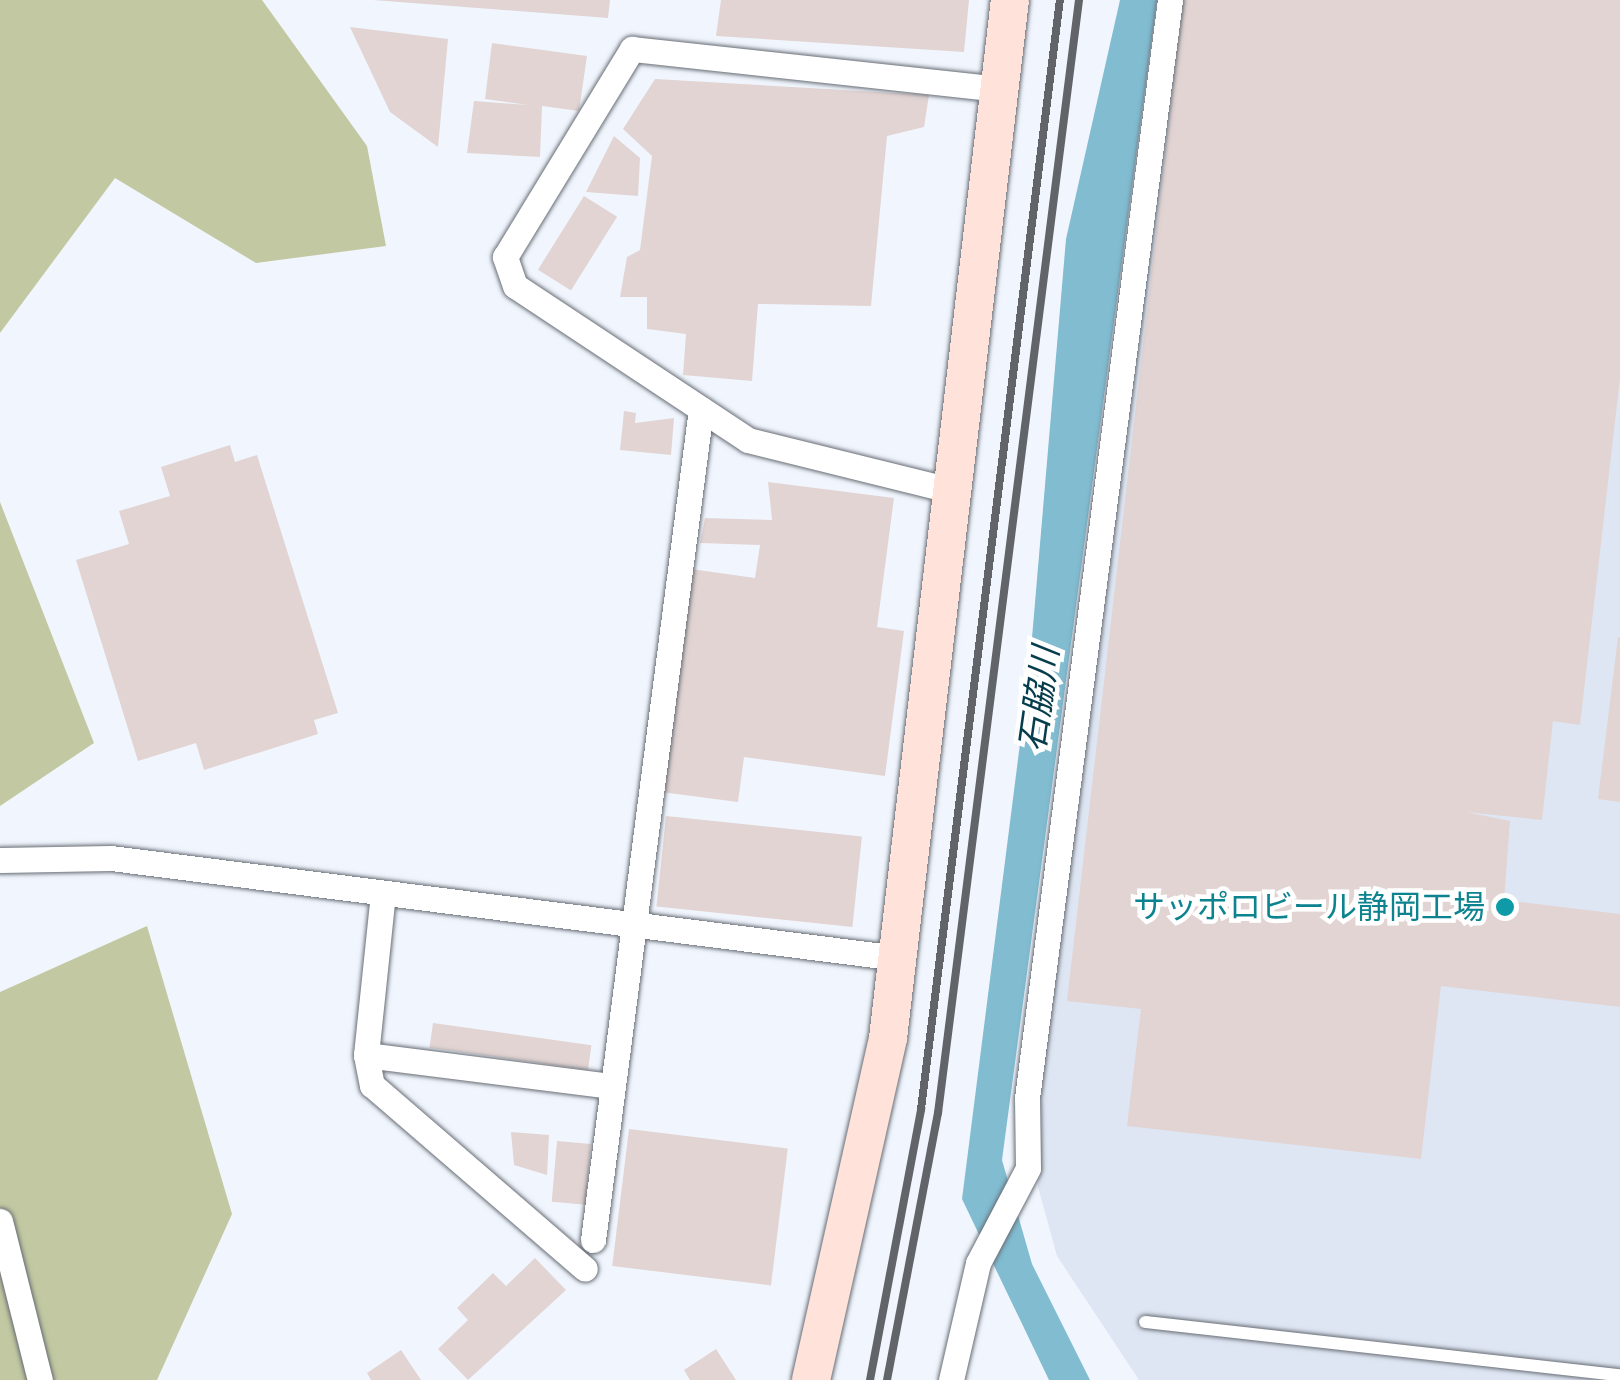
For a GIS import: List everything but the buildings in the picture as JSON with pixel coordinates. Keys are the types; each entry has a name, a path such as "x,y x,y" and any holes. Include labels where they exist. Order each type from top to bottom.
{"street":[{"path":"811,1380 888,1038 1010,0"},
{"path":"951,1380 978,1263 1028,1168 1027,1098 1170,0"},
{"path":"954,491 748,440 515,286 505,257 632,49 999,89"},
{"path":"593,1240 701,408"},
{"path":"0,860 111,858 898,958"},
{"path":"383,893 366,1055 372,1085 585,1269"},
{"path":"366,1055 612,1086"},
{"path":"0,1221 40,1380"}],"lane":[{"path":"1144,1322 1620,1375"}],"shaded area":[{"name":"サッポロビール静岡工場","path":"1179,0 1620,0 1620,1380 1139,1380 1057,1256 1038,1187 1038,1095"}],"green space":[{"path":"0,0 262,0 367,146 386,246 256,263 115,178 0,333"},
{"path":"0,502 94,743 0,806"},
{"path":"147,926 232,1214 157,1380 0,1380 0,992"}],"water":[{"name":"石脇川","path":"1120,0 1157,0 1002,1160 1032,1264 1090,1380 1049,1380 962,1199 1029,673 1066,239"}],"railway":[{"path":"870,1380 921,1109 1060,0"},
{"path":"887,1380 938,1113 1079,0"}],"place":[{"name":"サッポロビール静岡工場","path":"1505,907"}]}
